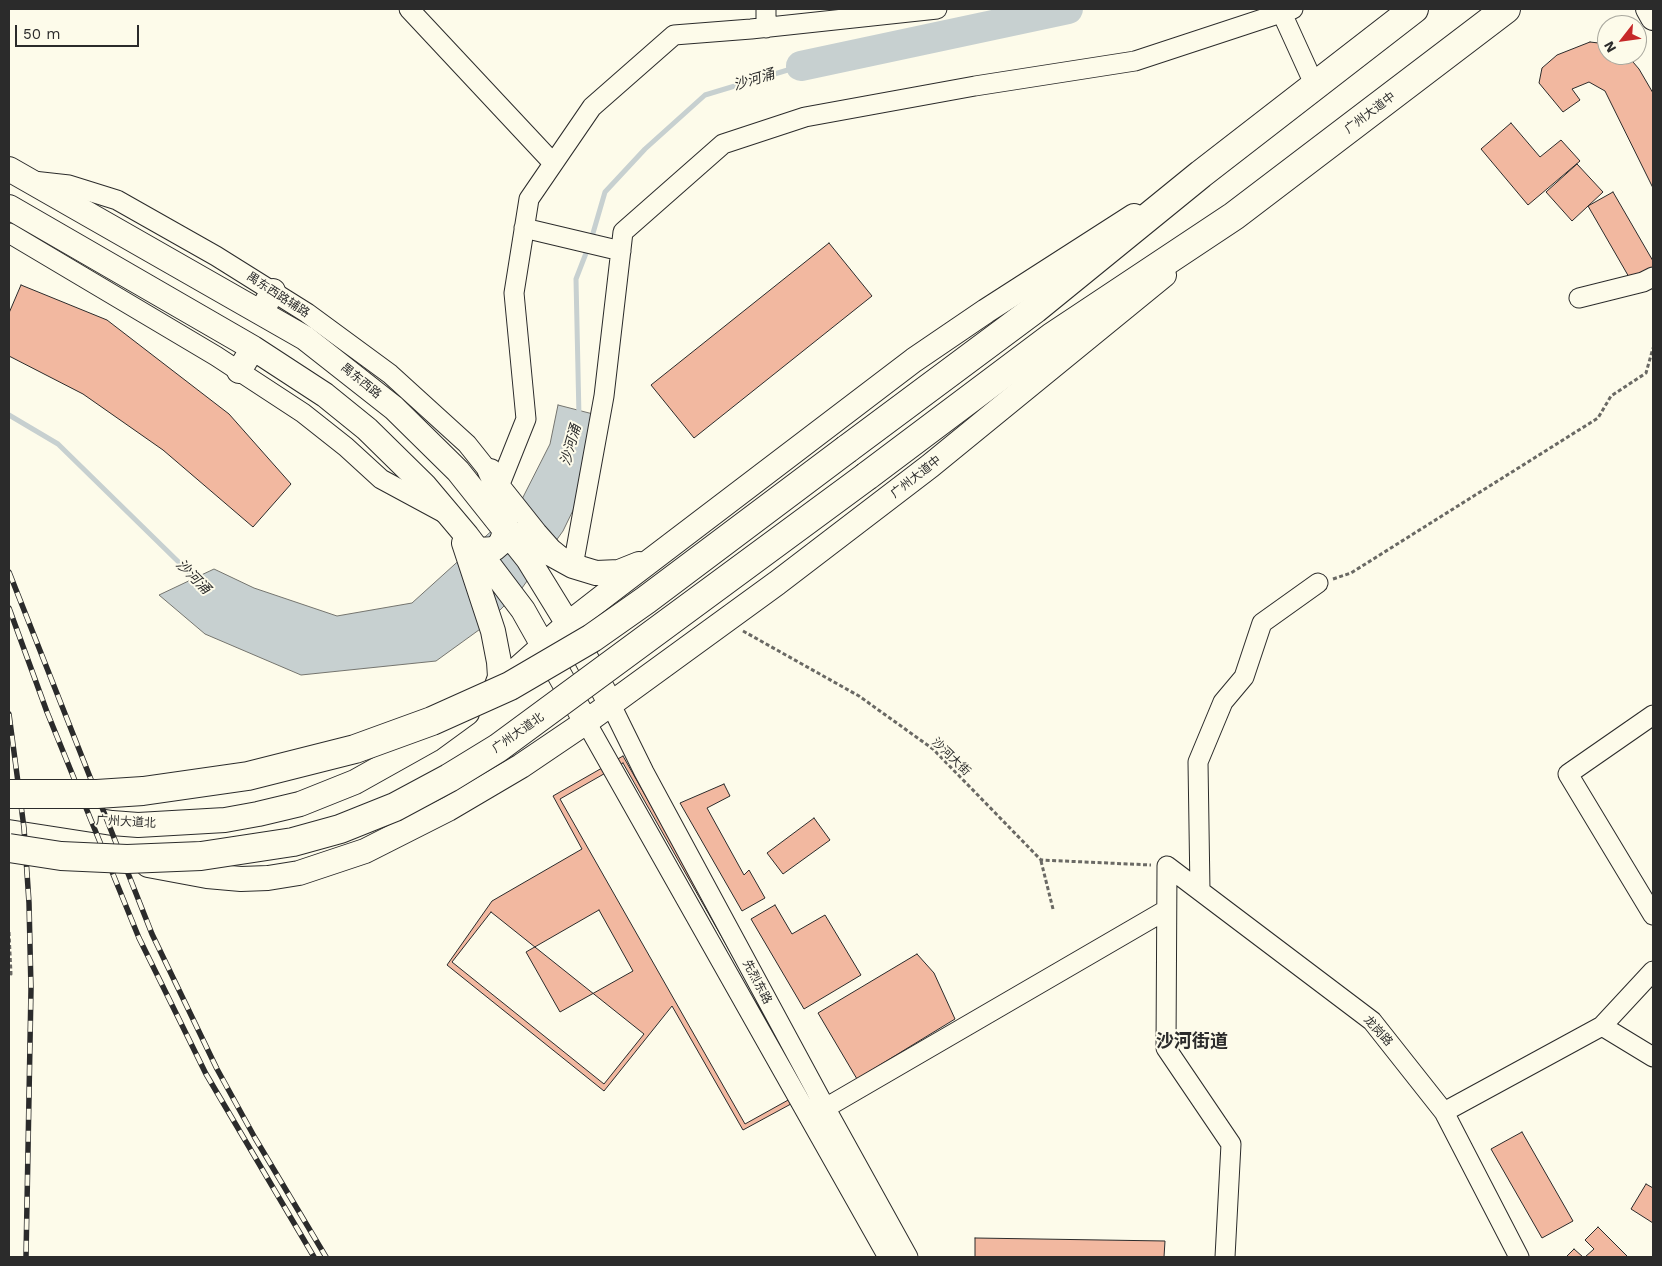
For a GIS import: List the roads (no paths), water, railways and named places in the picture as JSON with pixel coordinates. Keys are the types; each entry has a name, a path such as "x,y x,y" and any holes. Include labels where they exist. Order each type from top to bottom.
{"highway":[{"path":"9,794 88,794 143,791 248,776 355,749 432,721 510,686 592,638 646,600 1041,305 1201,174 1414,9"},
{"name":"广州大道中","path":"867,476 1052,337 1234,216 1506,9"},
{"name":"广州大道北","path":"9,848 61,856 127,859 201,856 293,842 348,826 395,807 449,778 498,748 867,476"}],"main road":[{"path":"1648,9 1653,18"},
{"name":"禺东西路","path":"9,169 261,312 312,344 394,408 458,471 516,533 568,624 611,705"},
{"path":"495,478 516,533 573,566 596,573 619,572 652,559 944,339 1066,258 1201,174"},
{"path":"9,836 104,857 207,876 241,879 268,878 299,873 365,851 402,834 521,766 586,722 523,610 480,565 455,521 424,485 367,429 325,395 253,348 10,208"},
{"path":"71,244 86,213"},
{"name":"广州大道中","path":"586,722 725,621 930,466 1234,216"},
{"path":"104,262 120,233"},
{"path":"261,312 273,291"},
{"path":"239,371 253,348"},
{"path":"480,565 494,549 516,533"},
{"name":"广州大道北","path":"9,807 104,822 138,825 225,820 300,804 326,795 400,758 449,727 568,624 652,559"},
{"path":"480,565 499,662 500,676 496,688"}],"street":[{"path":"409,9 553,163"},
{"path":"766,9 766,28"},
{"path":"495,478 526,418 514,293 529,199 592,107 674,35 766,28 937,9"},
{"path":"573,566 604,396 616,250 624,232 724,144 805,117 975,86 1135,61 1285,10 1315,86"},
{"name":"禺东西路辅路","path":"29,181 69,185 117,200 273,291 390,374 467,444 519,508 516,533"},
{"path":"524,228 616,250"},
{"path":"9,233 239,371 303,413 346,447 381,479 455,521"},
{"path":"1579,298 1643,282 1653,277"},
{"path":"1200,891 1198,762 1223,702 1244,677 1262,623 1318,583"},
{"name":"先烈东路","path":"611,705 818,1113 888,1257"},
{"path":"1653,715 1568,774 1653,915"},
{"name":"先烈东路","path":"586,722 818,1113 908,1257"},
{"name":"龙岗路","path":"1166,910 1167,866 1372,1021 1444,1112 1519,1257"},
{"path":"818,1113 1166,910"},
{"path":"1166,910 1166,1048 1231,1144 1225,1257"},
{"path":"1444,1112 1602,1026 1653,971"},
{"path":"1602,1026 1653,1057"}],"water":[{"path":"558,405 593,414 578,500 563,531 522,588 483,627 436,661 301,675 205,634 159,595 214,569 254,588 337,616 412,603 518,507 550,444"}],"waterway":[{"name":"沙河涌","path":"801,66 1068,9"},
{"name":"沙河涌","path":"591,240 605,192 645,149 705,95 801,66"},
{"name":"沙河涌","path":"579,417 576,279 588,248"},
{"name":"沙河涌","path":"9,415 58,444 199,582"}],"railway":[{"path":"9,572 152,934 217,1069 255,1138 326,1257"},
{"path":"9,608 47,712 139,938 206,1074 314,1257"},
{"path":"9,714 24,828 29,903 31,989 26,1257"}],"district":[{"name":"沙河街道","path":"1192,1042"}]}
